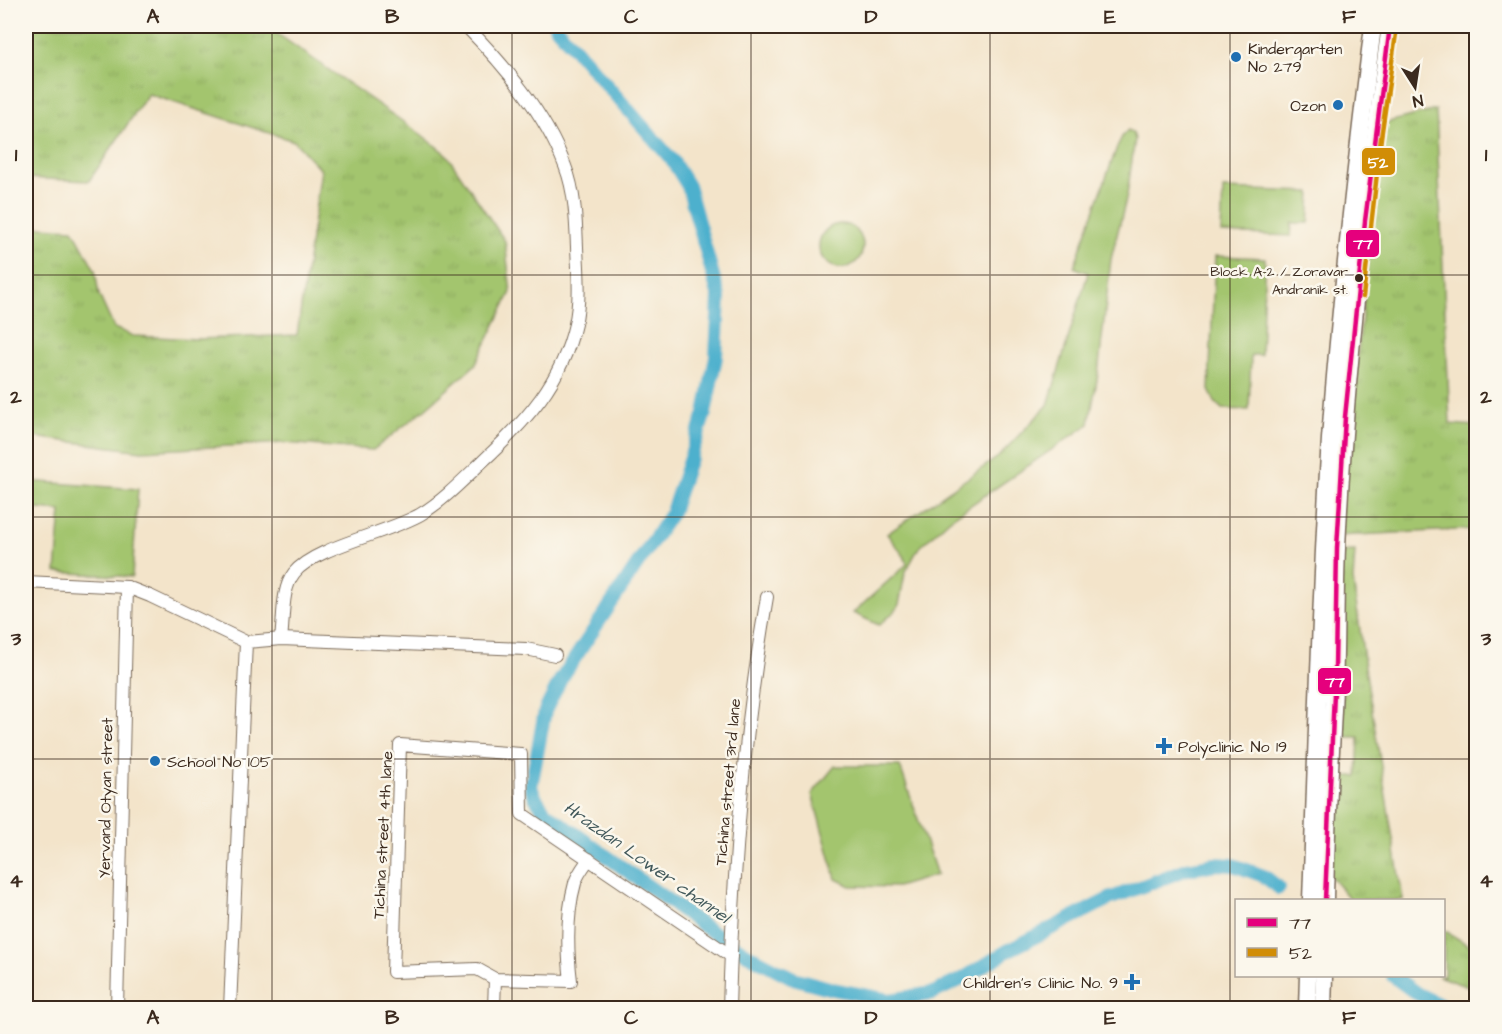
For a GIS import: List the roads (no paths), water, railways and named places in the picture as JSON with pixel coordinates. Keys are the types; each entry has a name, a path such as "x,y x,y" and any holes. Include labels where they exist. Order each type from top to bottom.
{"main road":[{"path":"1311,899 1314,764 1331,548 1351,352 1355,252 1367,136 1373,26"},
{"path":"1367,136 1390,26"},
{"path":"1325,899 1328,788 1335,687 1331,548"},
{"path":"1306,1008 1308,977"},
{"path":"1323,1008 1324,977"}],"street":[{"path":"281,639 286,589 294,573 310,559 421,514 447,494 519,426 547,392 565,357 575,322 579,290 574,199 566,167 550,134 530,103 493,54 466,26"},
{"path":"26,582 127,587 246,642 281,639 526,649 555,655"},
{"name":"Yervand Otyan street","path":"117,1008 127,587"},
{"name":"Tichina street 3rd lane","path":"729,1008 738,808 753,674 766,597"},
{"path":"231,1008 246,642"},
{"name":"Tichina street 4th lane","path":"495,980 477,969 393,972 400,745 520,754 522,814 589,859"},
{"path":"495,1008 495,980 571,981 568,922 575,881 589,859 731,956"}],"waterway":[{"name":"Hrazdan Lower channel","path":"555,26 672,160 688,186 719,297 716,357 705,413 672,512 561,679 545,711 531,787 545,812 708,929 747,954 793,978 833,989 890,1000 933,993 964,978 1009,950 1109,899 1187,869 1215,864 1233,865 1264,876 1279,888"},
{"name":"Hrazdan Lower channel","path":"1394,977 1416,993 1446,1008"}],"place":[{"name":"Kindergarten No 279","path":"1236,57"},
{"name":"Ozon","path":"1338,105"},
{"name":"Block A-2 / Zoravar Andranik st.","path":"1359,278"},
{"name":"Polyclinic No 19","path":"1164,746"},
{"name":"School No 105","path":"155,761"},
{"name":"Children's Clinic No. 9","path":"1132,982"}]}
